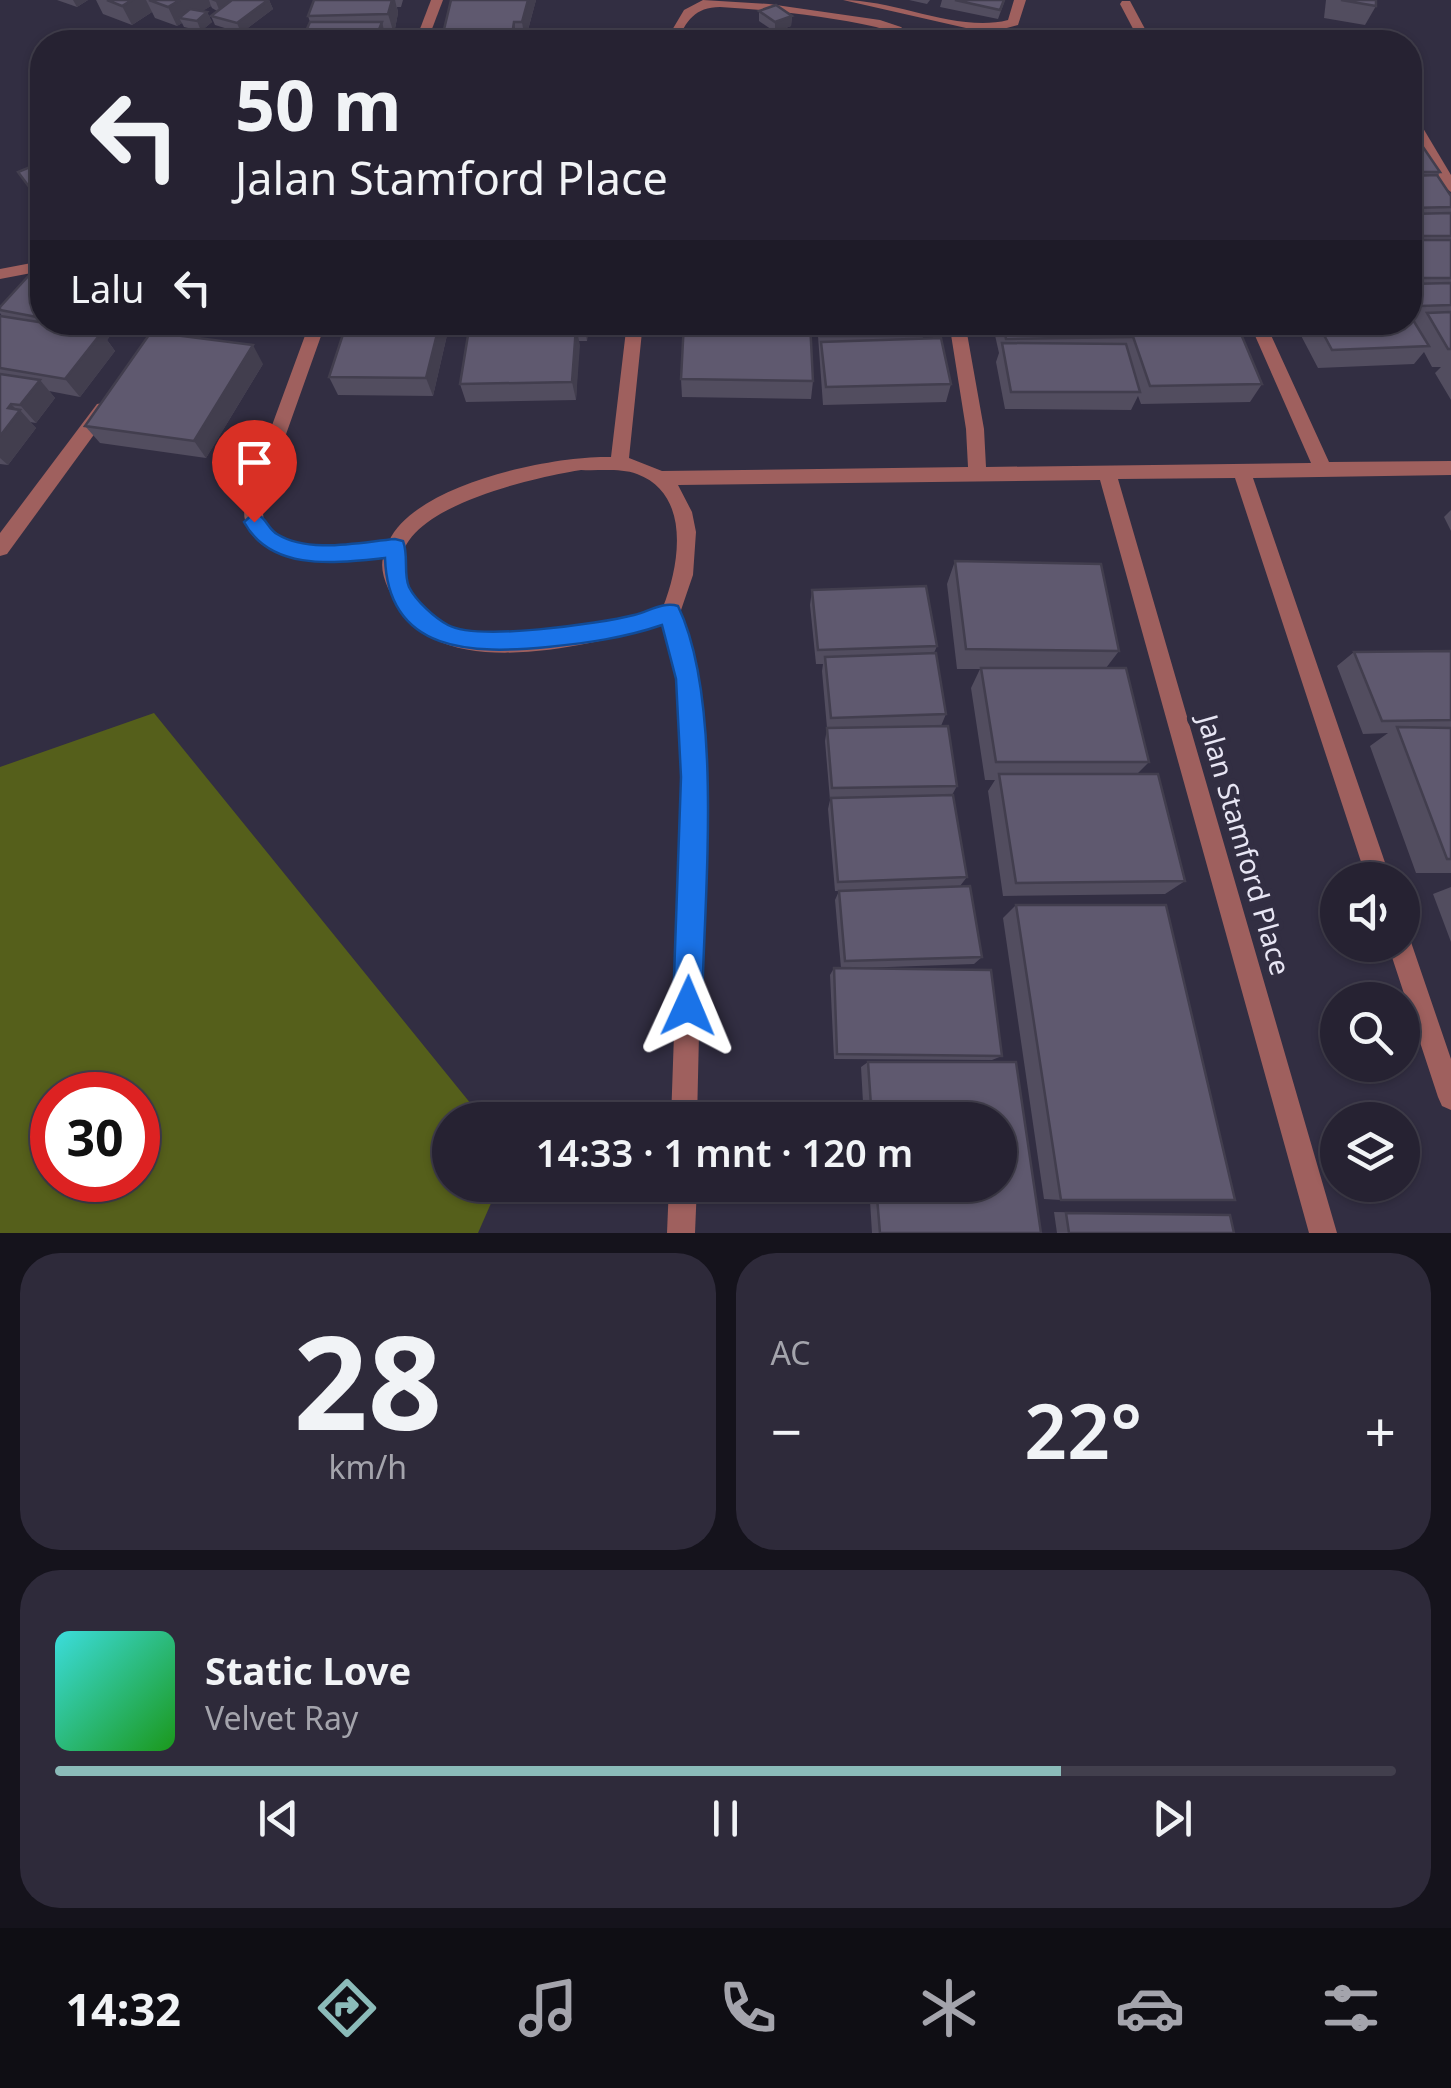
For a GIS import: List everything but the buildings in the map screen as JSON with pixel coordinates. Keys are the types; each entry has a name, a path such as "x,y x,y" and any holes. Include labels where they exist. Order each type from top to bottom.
{"street":[{"path":"426,30 437,0"},
{"path":"849,0 988,29 1014,22 1020,0"},
{"path":"675,30 693,8 719,2 802,11 897,30"},
{"path":"1126,4 1140,30"},
{"path":"1422,138 1451,187"},
{"path":"0,274 30,268"},
{"path":"133,368 157,335"},
{"path":"313,335 255,496 254,522 267,540 300,550 331,554 395,548"},
{"path":"619,465 634,335"},
{"path":"959,335 975,430 977,474"},
{"path":"1263,335 1322,469"},
{"path":"0,548 111,398"},
{"path":"670,613 633,626 515,640 491,642 443,634 410,606 397,586 395,548 410,526 434,510 496,480 545,466 619,465 642,469 661,478 676,495 685,518 686,565 670,613 688,679 694,777 685,1102"},
{"path":"661,478 1451,468"},
{"path":"1242,470 1373,862"},
{"name":"Jalan Stamford Place","path":"1107,473 1323,1233"},
{"path":"1406,962 1451,1096"},
{"path":"681,1233 682,1202"}],"green space":[{"path":"154,713 469,1102 432,1102 432,1202 492,1202 478,1233 0,1233 0,767"}],"route":[{"path":"254,522 267,540 300,550 331,554 395,548 393,568 397,586 410,606 424,622 443,634 465,640 491,642 588,633 633,626 670,613 688,679 694,777 688,1006"}]}
